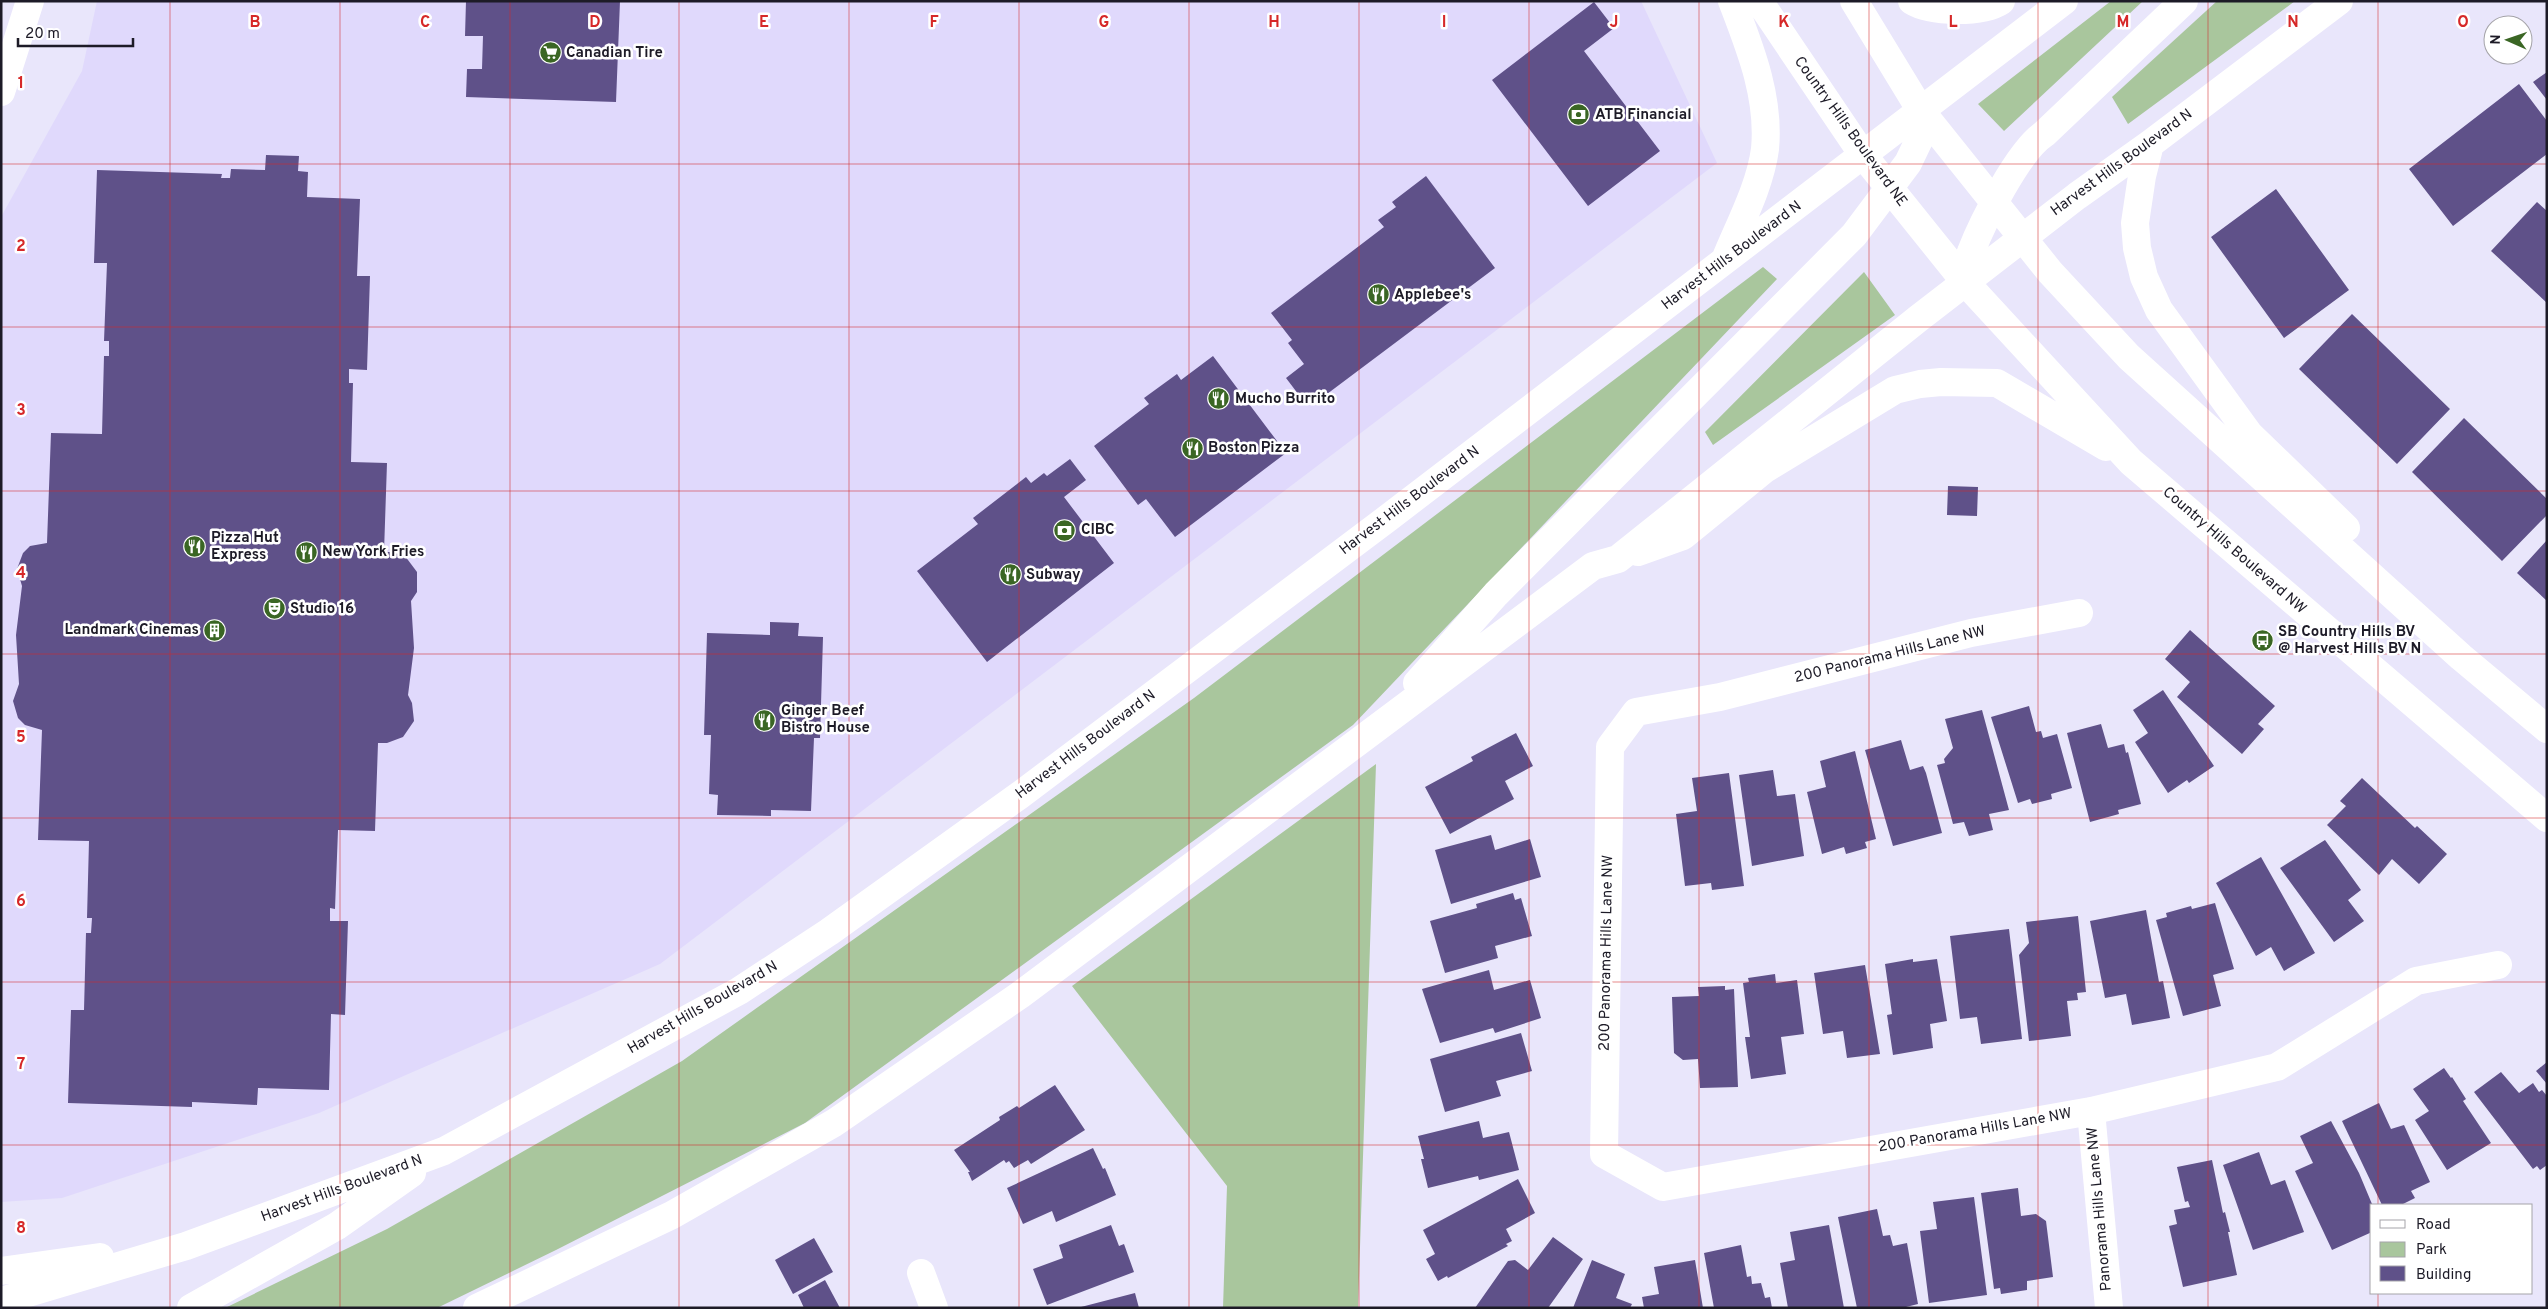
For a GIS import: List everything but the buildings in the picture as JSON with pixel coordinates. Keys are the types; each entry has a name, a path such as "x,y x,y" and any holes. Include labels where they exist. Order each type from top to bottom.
{"main road":[{"path":"1,92 30,1"},
{"path":"1724,261 1751,197 1764,149 1762,89 1732,1"},
{"name":"Country Hills Boulevard NE","path":"1758,1 1863,155 1965,282"},
{"path":"1854,1 1921,110 2050,272 2129,358 2461,657 2547,729"},
{"path":"1912,1 1918,5 1948,10 1994,6 2001,1"},
{"name":"Harvest Hills Boulevard N","path":"1,1301 186,1246 444,1151 739,991 829,932 1020,795 1380,524 2064,1"},
{"path":"1965,282 1970,253 2011,173 2034,140 2044,134 2184,1"},
{"name":"Harvest Hills Boulevard N","path":"478,1308 672,1215 834,1123 1020,995 1593,566 1618,559 1965,282 2076,196 2150,144 2339,1"},
{"path":"1378,726 1496,594 1854,235 1908,163 1919,140 1921,110"},
{"path":"2150,144 2142,176 2136,223 2137,248 2144,277 2159,310 2249,434 2427,606 2461,657"},
{"name":"Country Hills Boulevard NW","path":"1965,282 2131,462 2547,818"},
{"path":"1618,559 1683,536 1765,469 1895,390 1920,384 1963,381 1997,383 2131,462"},
{"name":"200 Panorama Hills Lane NW","path":"2079,613 1971,633 1720,697 1636,712 1610,747 1604,1154 1663,1187 2091,1111"},
{"path":"2091,1111 2277,1067 2416,981 2498,965"},
{"name":"Panorama Hills Lane NW","path":"2091,1111 2109,1308"},
{"path":"191,1308 337,1226 444,1151"},
{"path":"1,1271 186,1246"},
{"path":"922,1273 934,1308"}],"shaded area":[{"path":"97,1 1641,1 1717,163 660,964 319,1113 62,1198 1,1202 1,217 82,71"}],"green space":[{"path":"2111,1 2143,1 2004,131 1978,104"},
{"path":"2217,1 2295,1 2128,124 2112,97"},
{"path":"1763,267 1777,279 1353,725 805,1123 556,1250 437,1308 225,1308 387,1229 682,1061 1194,698"},
{"path":"1864,272 1895,315 1713,445 1705,432"},
{"path":"1376,764 1358,1308 1223,1308 1227,1186 1072,986"}],"place":[{"name":"Canadian Tire","path":"550,53"},
{"name":"ATB Financial","path":"1579,115"},
{"name":"Applebee's","path":"1378,295"},
{"name":"Mucho Burrito","path":"1219,399"},
{"name":"Boston Pizza","path":"1192,448"},
{"name":"CIBC","path":"1065,530"},
{"name":"Pizza Hut Express","path":"195,547"},
{"name":"New York Fries","path":"306,552"},
{"name":"Subway","path":"1010,575"},
{"name":"Studio 16","path":"274,609"},
{"name":"Landmark Cinemas","path":"215,630"},
{"name":"SB Country Hills BV @ Harvest Hills BV N","path":"2262,641"},
{"name":"Ginger Beef Bistro House","path":"765,720"}]}
